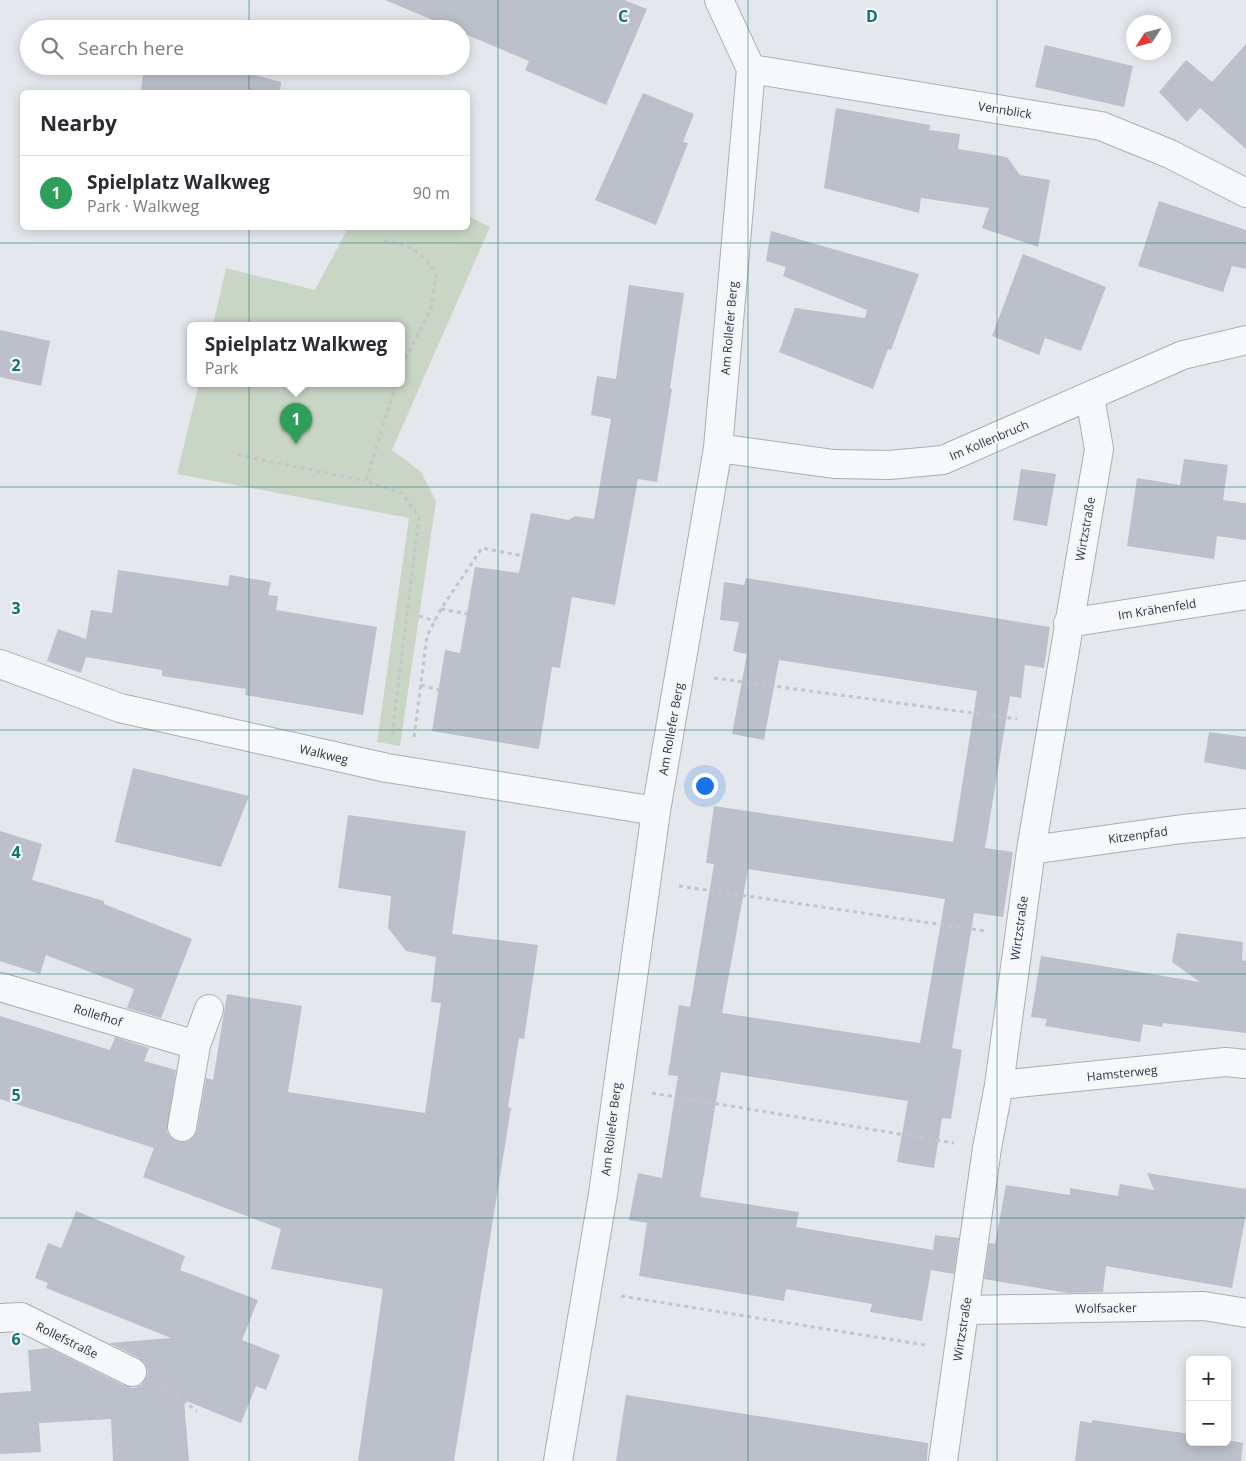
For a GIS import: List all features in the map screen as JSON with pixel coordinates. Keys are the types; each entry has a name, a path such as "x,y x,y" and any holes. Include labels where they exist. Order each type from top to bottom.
{"street":[{"path":"719,0 751,68"},
{"name":"Vennblick","path":"751,68 1101,126 1170,154 1246,193"},
{"name":"Am Rollefer Berg","path":"558,1461 603,1194 616,1087 648,882 656,811 681,674 718,448 751,68"},
{"name":"Im Kollenbruch","path":"718,448 834,464 889,465 943,460 1090,397 1184,354 1246,340"},
{"name":"Wirtzstraße","path":"943,1461 958,1351 966,1310 987,1148 999,1085 1031,850 1099,449 1090,397"},
{"name":"Im Krähenfeld","path":"1068,623 1246,596"},
{"name":"Walkweg","path":"0,664 120,708 398,770 656,811"},
{"name":"Kitzenpfad","path":"1031,850 1182,829 1246,823"},
{"name":"Rollefhof","path":"0,988 196,1045"},
{"path":"182,1127 196,1045 209,1009"},
{"name":"Hamsterweg","path":"999,1085 1226,1062 1246,1064"},
{"name":"Wolfsacker","path":"966,1310 1204,1306 1246,1313"},
{"name":"Rollefstraße","path":"0,1318 21,1317 132,1372"}],"path":[{"path":"384,241 394,242 420,252 436,273 431,309 405,359"},
{"path":"366,481 395,387"},
{"path":"238,455 366,481 402,493 419,517 398,770"},
{"path":"398,770 421,685 427,636 441,609 482,548 523,556"},
{"path":"441,609 467,614"},
{"path":"419,616 435,621"},
{"path":"681,674 1053,724"},
{"path":"421,685 439,690"},
{"path":"648,882 1018,936"},
{"path":"616,1087 987,1148"},
{"path":"587,1291 958,1351"},
{"path":"132,1372 151,1376 197,1411"}],"green space":[{"path":"470,217 490,227 392,450 421,472 436,501 400,746 377,742 409,518 177,474 198,387 405,387 405,322 214,322 226,268 315,290 347,230 470,230"}],"building":[{"path":"385,0 624,0 647,9 606,105 525,70 529,61 470,36 470,20 433,20"},
{"path":"1246,44 1246,149 1200,108 1187,122 1159,92 1186,60 1212,82"},
{"path":"1045,45 1133,66 1124,107 1035,87"},
{"path":"143,75 255,75 281,82 280,90 141,90"},
{"path":"643,93 694,114 683,142 688,143 656,225 595,200"},
{"path":"836,108 930,125 929,130 960,134 958,149 1007,157 1020,175 1050,180 1038,247 982,228 989,208 921,198 919,213 824,188"},
{"path":"1159,201 1246,230 1246,269 1232,266 1223,292 1138,266"},
{"path":"771,231 919,274 891,350 888,349 873,389 779,352 795,308 865,318 867,310 783,276 786,267 766,261"},
{"path":"1023,254 1106,287 1081,351 1045,338 1039,355 992,336"},
{"path":"629,285 684,293 670,388 672,389 657,482 638,479 615,605 572,597 560,668 552,667 539,749 432,731 445,650 460,653 475,567 519,573 531,513 569,520 575,516 594,519 611,419 591,415 597,376 616,379"},
{"path":"0,330 50,341 41,386 0,377"},
{"path":"1184,459 1228,465 1223,500 1246,503 1246,540 1217,536 1214,559 1127,546 1137,478 1180,485"},
{"path":"1021,469 1056,474 1047,526 1013,520"},
{"path":"118,570 228,586 230,575 271,582 268,595 278,596 276,610 377,627 363,715 245,695 246,689 162,676 162,670 86,657 81,673 47,661 58,629 86,639 91,610 112,613"},
{"path":"746,578 1050,627 1044,668 1025,665 1021,698 1010,696 985,848 1013,852 1003,917 974,913 952,1048 962,1050 951,1119 942,1118 934,1168 897,1162 908,1101 721,1072 700,1197 799,1212 796,1227 933,1250 935,1235 959,1238 954,1274 931,1270 922,1321 870,1312 872,1304 786,1289 784,1301 639,1276 647,1223 629,1220 638,1173 662,1178 678,1076 668,1075 679,1005 690,1007 714,864 706,863 714,806 953,842 977,691 779,660 764,740 732,734 747,654 733,651 739,622 720,620 724,582 744,585","holes":["748,869 945,899 920,1043 722,1013"]},
{"path":"1209,732 1246,737 1246,770 1204,762"},
{"path":"133,768 249,796 221,867 115,842"},
{"path":"348,815 466,831 452,934 538,945 524,1039 519,1038 508,1107 511,1108 454,1461 358,1461 383,1289 271,1269 281,1229 143,1177 154,1148 0,1099 0,1016 110,1050 115,1037 149,1048 144,1061 176,1070 167,1132 172,1139 179,1142 188,1141 194,1137 197,1130 206,1078 213,1080 227,994 302,1006 288,1092 425,1113 441,1003 431,1002 436,957 406,951 388,928 391,896 338,888"},
{"path":"0,831 42,844 32,880 104,901 104,904 192,939 161,1018 127,1008 134,989 46,955 40,974 0,961"},
{"path":"1177,933 1243,942 1242,960 1246,961 1246,1033 1163,1023 1162,1027 1143,1024 1140,1042 1045,1026 1047,1019 1031,1017 1041,956 1200,982 1172,962"},
{"path":"1147,1173 1246,1189 1246,1214 1232,1288 1106,1266 1103,1292 1068,1293 984,1279 989,1243 995,1244 1006,1185 1070,1195 1070,1188 1118,1196 1120,1184 1154,1190"},
{"path":"76,1211 185,1256 180,1270 258,1300 242,1340 280,1355 266,1390 256,1386 241,1423 184,1400 189,1461 113,1461 111,1419 39,1423 41,1452 0,1454 0,1393 31,1391 28,1350 49,1348 125,1386 133,1388 141,1385 146,1378 148,1372 145,1364 139,1358 109,1343 171,1338 46,1288 48,1283 35,1278 48,1243 61,1248"},
{"path":"626,1395 928,1443 927,1461 616,1461"},
{"path":"1092,1420 1186,1433 1186,1446 1231,1446 1231,1441 1243,1443 1241,1461 1075,1461 1080,1421 1092,1423"}],"place":[{"name":"Spielplatz Walkweg","path":"296,444"}]}
